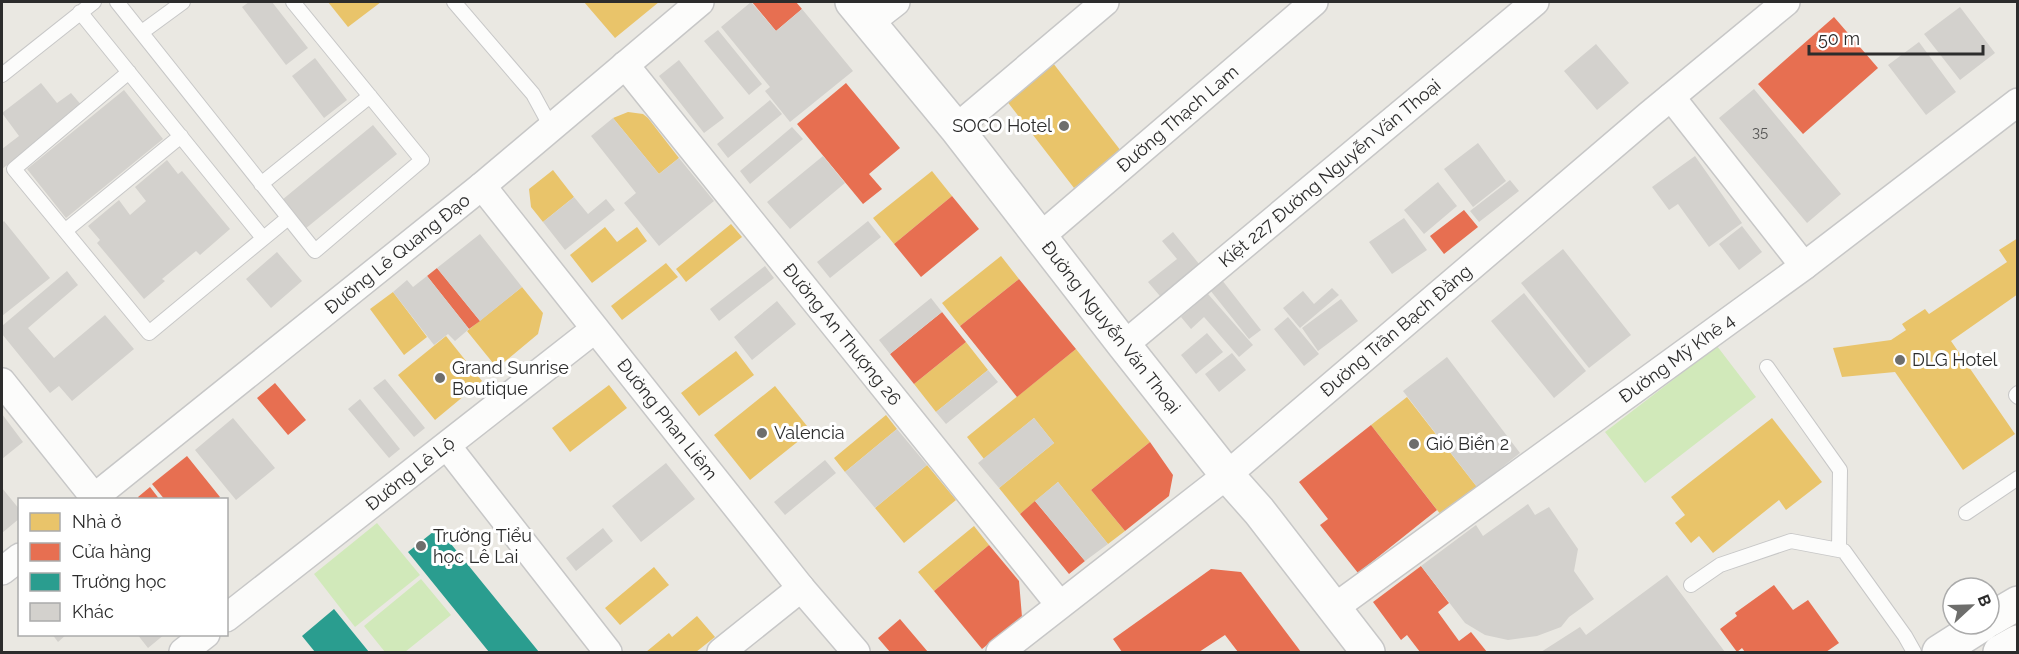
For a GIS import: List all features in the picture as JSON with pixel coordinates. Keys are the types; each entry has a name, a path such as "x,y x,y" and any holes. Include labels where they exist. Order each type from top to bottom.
{"main road":[{"name":"Đường Nguyễn Văn Thoại","path":"861,12 1041,236 1124,345 1368,652"},
{"path":"2001,613 2018,603"},
{"path":"1939,652 1964,636"},
{"path":"2000,652 2018,642"}],"street":[{"name":"Đường Lê Quang Đạo","path":"92,498 482,186 699,2"},
{"path":"861,12 896,2"},
{"path":"956,129 1105,2"},
{"name":"Kiệt 227 Đường Nguyễn Văn Thoại","path":"1124,345 1535,2"},
{"name":"Đường Trần Bạch Đằng","path":"1000,652 1227,475 1786,2"},
{"name":"Đường Thạch Lam","path":"1041,236 1310,3"},
{"name":"Đường An Thượng 26","path":"625,65 1059,604"},
{"path":"1671,97 1804,266"},
{"name":"Đường Mỹ Khê 4","path":"1334,608 1804,266 2018,102"},
{"name":"Đường Phan Liêm","path":"482,186 801,588 856,652"},
{"name":"Đường Lê Lộ","path":"228,616 595,329"},
{"path":"2,382 92,498"},
{"path":"447,446 608,652"},
{"path":"2,571 18,559"},
{"path":"722,652 801,588"},
{"path":"183,652 203,636"}],"lane":[{"path":"2,75 94,2"},
{"path":"117,2 315,251 422,160 293,2"},
{"path":"142,32 183,2"},
{"path":"454,2 533,94 551,127"},
{"path":"80,12 263,238"},
{"path":"129,72 14,169 149,333 288,218"},
{"path":"261,184 370,96"},
{"path":"66,230 181,136"},
{"path":"1767,367 1840,470 1839,550"},
{"path":"1966,513 2018,478"},
{"path":"1691,585 1720,566 1791,541 1844,551 1914,652"}],"green space":[{"path":"1717,346 1756,397 1645,483 1605,432"},
{"path":"377,523 420,575 355,627 314,574"},
{"path":"421,579 451,615 405,652 385,652 364,626"}],"building: Nhà ở":[{"path":"328,2 381,2 348,27"},
{"path":"584,2 659,2 615,38"},
{"name":"SOCO Hotel","path":"1053,63 1121,151 1074,188 1006,100"},
{"path":"628,112 643,114 648,118 679,158 659,174 613,118"},
{"path":"553,170 574,197 543,222 531,207 529,189"},
{"path":"932,171 952,196 894,244 873,218"},
{"path":"731,224 742,237 686,282 676,269"},
{"path":"605,227 617,242 637,227 647,241 592,283 570,255"},
{"name":"DLG Hotel","path":"2018,238 2018,294 1951,341 2015,434 1963,470 1895,372 1842,377 1833,348 1891,340 1906,330 1902,324 1925,309 1929,314 2007,262 1999,250"},
{"path":"1001,256 1019,279 960,326 942,303"},
{"path":"666,263 678,277 622,320 611,306"},
{"path":"522,287 543,313 538,334 497,368 467,331"},
{"path":"393,292 427,337 404,355 370,309"},
{"name":"Grand Sunrise Boutique","path":"446,336 482,381 435,420 398,375"},
{"path":"966,342 988,370 936,412 914,384"},
{"path":"1076,349 1150,442 1091,490 1125,531 1108,544 1058,482 1020,514 999,488 1054,443 1034,418 984,459 967,437"},
{"path":"736,351 754,375 699,416 681,393"},
{"path":"609,385 627,408 570,452 552,428"},
{"name":"Valencia","path":"775,386 811,431 750,480 714,435"},
{"name":"Gió Biển 2","path":"1407,397 1477,487 1441,515 1371,425"},
{"path":"886,415 897,429 845,472 834,458"},
{"path":"1772,418 1822,482 1786,510 1779,500 1713,553 1699,536 1691,543 1675,523 1685,515 1671,497"},
{"path":"927,465 956,500 904,543 875,508"},
{"path":"974,526 989,545 934,591 918,572"},
{"path":"654,567 669,585 620,625 605,608"},
{"path":"697,616 715,637 696,652 646,652 669,633 672,637"}],"building: Cửa hàng":[{"path":"752,2 796,2 802,9 776,31"},
{"path":"1834,17 1878,68 1803,134 1758,84"},
{"path":"846,83 900,148 869,174 882,189 863,204 797,124"},
{"path":"952,196 979,229 921,277 894,244"},
{"path":"1464,210 1478,227 1444,254 1430,236"},
{"path":"437,268 480,321 469,329 427,276"},
{"path":"1019,279 1076,349 1017,397 960,326"},
{"path":"942,312 966,342 914,384 890,354"},
{"path":"275,383 306,420 288,435 257,398"},
{"path":"1371,425 1437,510 1358,573 1320,525 1328,519 1299,482"},
{"path":"1150,442 1173,475 1169,496 1125,531 1091,490"},
{"path":"187,456 220,497 163,498 152,484"},
{"path":"150,487 158,498 139,498"},
{"path":"1035,501 1085,561 1069,574 1020,514"},
{"path":"989,545 1019,581 1022,617 982,649 934,591"},
{"path":"1421,566 1449,603 1438,612 1459,641 1471,632 1487,652 1420,652 1407,635 1401,640 1373,602"},
{"path":"1211,569 1241,572 1301,652 1238,652 1225,635 1199,652 1122,652 1113,639"},
{"path":"1774,585 1793,610 1808,600 1839,643 1826,652 1745,652 1742,648 1737,652 1720,629 1737,616 1735,613"},
{"path":"900,619 928,652 890,652 878,638"}],"building: Trường học":[{"path":"438,528 539,652 489,652 408,552"},
{"path":"334,609 369,652 315,652 302,636"}],"building: Khác":[{"path":"249,2 272,2 308,48 286,65 242,7"},
{"path":"751,2 776,31 802,9 853,71 790,122 765,91 770,87 721,27"},
{"path":"1960,7 1995,53 1960,80 1924,34"},
{"path":"718,30 762,84 749,95 704,41"},
{"path":"1919,42 1956,92 1926,115 1888,65"},
{"path":"1596,44 1629,83 1597,110 1564,71"},
{"path":"315,58 347,100 324,118 292,76"},
{"path":"679,60 724,118 704,133 659,76"},
{"path":"41,83 57,103 71,93 83,107 2,169 2,149 19,136 2,113"},
{"path":"1754,89 1841,194 1807,223 1719,118"},
{"path":"124,90 163,139 66,218 27,169"},
{"path":"770,100 782,114 728,158 717,144"},
{"path":"613,118 659,174 679,158 714,201 659,246 624,203 636,193 591,136"},
{"path":"373,125 397,154 305,229 282,200"},
{"path":"792,127 803,139 750,184 740,171"},
{"path":"1478,143 1506,181 1473,207 1444,169"},
{"path":"823,156 845,183 790,229 767,202"},
{"path":"1695,156 1742,223 1709,247 1678,204 1669,210 1652,187"},
{"path":"167,160 178,174 182,171 230,229 200,255 196,251 162,279 165,281 144,299 97,243 100,240 88,226 119,200 130,215 146,201 135,187"},
{"path":"1510,180 1519,191 1479,222 1470,211"},
{"path":"1438,182 1457,206 1424,234 1404,210"},
{"path":"574,197 588,214 606,199 615,210 565,250 543,222"},
{"path":"1404,218 1427,250 1392,274 1369,242"},
{"path":"4,221 50,278 2,316 2,223"},
{"path":"868,221 881,237 830,278 817,262"},
{"path":"1742,226 1762,252 1739,270 1719,244"},
{"path":"1173,232 1204,270 1165,302 1148,282 1177,259 1162,241"},
{"path":"480,234 522,287 480,321 437,268"},
{"path":"1563,249 1631,335 1589,368 1521,283"},
{"path":"277,252 302,281 271,308 246,279"},
{"path":"765,266 774,278 719,321 710,309"},
{"path":"67,271 78,285 28,328 54,358 105,315 134,349 72,401 59,386 50,393 2,334 2,326"},
{"path":"427,276 469,329 455,341 448,334 434,345 393,292 407,280 413,287"},
{"path":"1222,280 1261,330 1249,339 1210,290"},
{"path":"1332,288 1339,295 1300,328 1283,308 1303,291 1314,304"},
{"path":"1524,293 1586,371 1554,398 1491,321"},
{"path":"1208,294 1253,345 1239,357 1204,317 1191,329 1181,317"},
{"path":"931,298 942,312 890,354 879,340"},
{"path":"1341,299 1358,321 1318,351 1302,328"},
{"path":"777,301 796,324 752,360 734,337"},
{"path":"1288,317 1319,354 1304,366 1274,329"},
{"path":"1207,333 1223,352 1196,374 1181,355"},
{"path":"1232,353 1246,370 1219,392 1205,374"},
{"path":"1447,357 1520,453 1477,487 1403,391"},
{"path":"988,370 998,382 946,424 936,412"},
{"path":"385,379 425,428 414,437 373,388"},
{"path":"360,399 400,449 389,458 348,409"},
{"path":"2,414 23,442 2,459"},
{"path":"233,418 275,468 236,500 195,450"},
{"path":"1034,418 1054,443 999,488 978,463"},
{"path":"897,429 927,465 875,508 845,472"},
{"path":"825,460 836,473 785,515 774,502"},
{"path":"666,463 695,499 641,542 612,506"},
{"path":"1058,482 1108,544 1085,561 1035,501"},
{"path":"2,488 18,508 18,520 2,533"},
{"path":"1528,504 1535,515 1549,507 1578,549 1574,571 1594,599 1569,617 1561,627 1537,636 1508,640 1485,635 1465,623 1421,566 1476,525 1483,536"},
{"path":"603,528 613,541 576,571 566,558"},
{"path":"1667,575 1725,652 1541,652 1580,627 1586,635"},
{"path":"54,636 65,636 58,642"},
{"path":"139,636 163,636 148,648"}],"place":[{"name":"SOCO Hotel","path":"1064,126"},
{"name":"DLG Hotel","path":"1900,360"},
{"name":"Grand Sunrise Boutique","path":"440,378"},
{"name":"Valencia","path":"762,433"},
{"name":"Gió Biển 2","path":"1414,444"},
{"name":"Trường Tiểu học Lê Lai","path":"421,546"}]}
